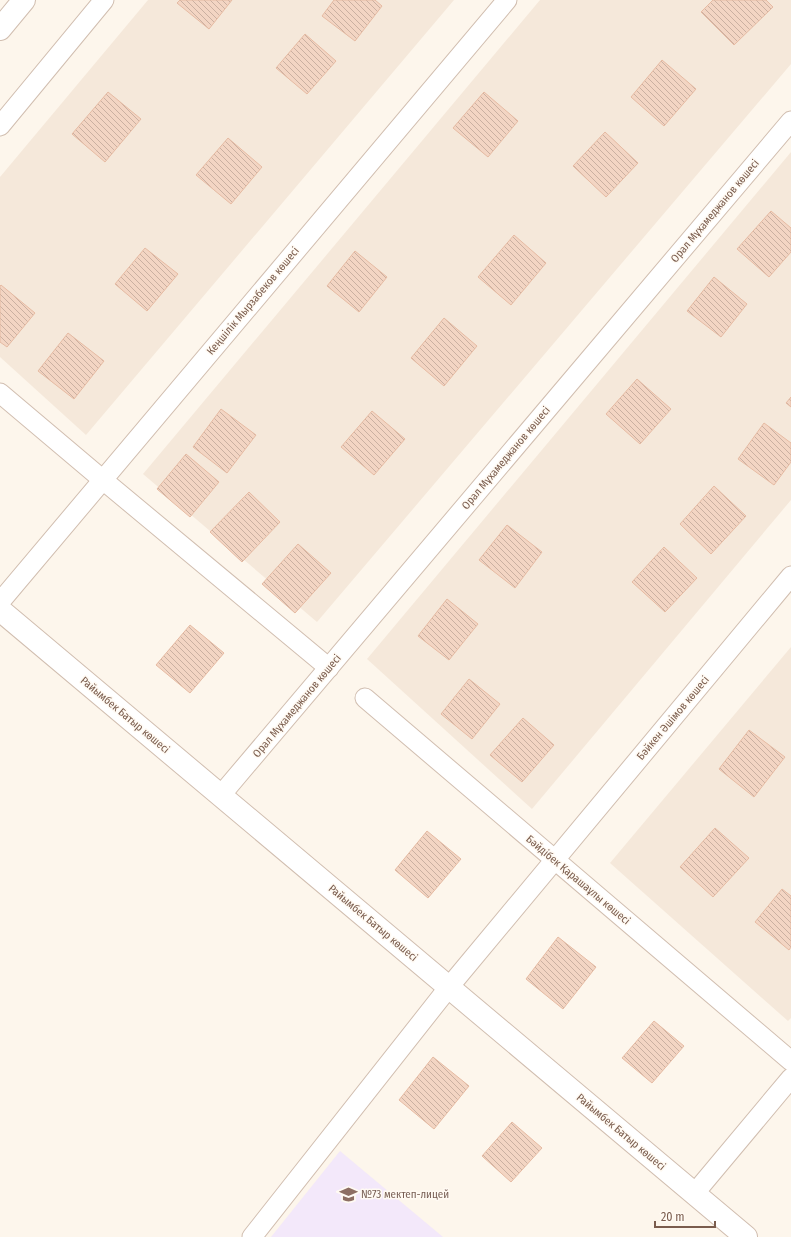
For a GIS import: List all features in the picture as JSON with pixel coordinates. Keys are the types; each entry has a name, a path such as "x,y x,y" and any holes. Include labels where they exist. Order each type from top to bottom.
{"street":[{"path":"0,29 24,0"},
{"path":"0,126 104,0"},
{"name":"Кеңшілік Мырзабеков көшесі","path":"0,602 507,0"},
{"name":"Орал Мұхамеджанов көшесі","path":"222,795 791,121"},
{"path":"0,393 329,668"},
{"name":"Бәйкен Әшімов көшесі","path":"252,1237 449,987 791,576"},
{"name":"Райымбек Батыр көшесі","path":"0,610 222,795 746,1237"},
{"name":"Бәйдібек Қарашаұлы көшесі","path":"365,698 791,1061"},
{"path":"694,1194 791,1078"}],"shaded area":[{"path":"148,0 454,0 86,435 0,357 0,177"},
{"path":"540,0 791,0 791,64 317,622 143,474"},
{"path":"791,152 791,500 532,809 367,659"},
{"path":"791,647 791,1018 788,1021 610,863"},
{"name":"№73 мектеп-лицей","path":"340,1151 443,1237 271,1237"}],"building":[{"path":"180,0 232,0 209,29 177,3"},
{"path":"334,0 375,0 382,6 355,41 322,16"},
{"path":"713,0 766,0 773,7 734,45 701,12"},
{"path":"305,34 336,61 307,94 276,68"},
{"path":"662,60 696,89 664,126 631,97"},
{"path":"108,92 141,119 105,162 72,134"},
{"path":"484,92 518,121 488,157 453,128"},
{"path":"605,132 638,163 606,197 573,166"},
{"path":"228,138 262,167 231,204 196,175"},
{"path":"771,211 791,228 791,252 769,277 737,249"},
{"path":"514,235 546,263 511,305 478,277"},
{"path":"145,248 178,274 147,311 115,284"},
{"path":"355,251 387,277 359,312 327,286"},
{"path":"714,277 747,304 721,337 687,311"},
{"path":"1,285 35,313 7,347 0,342"},
{"path":"444,318 477,346 444,386 411,358"},
{"path":"68,333 104,361 74,399 38,371"},
{"path":"637,379 671,409 640,444 606,414"},
{"path":"791,397 791,407 786,403"},
{"path":"221,409 256,435 227,473 193,447"},
{"path":"372,411 405,439 374,475 341,447"},
{"path":"764,423 791,443 791,462 774,485 738,459"},
{"path":"186,454 219,482 190,517 157,489"},
{"path":"714,486 746,516 711,554 680,524"},
{"path":"249,492 280,522 242,562 210,532"},
{"path":"507,525 542,552 515,588 479,560"},
{"path":"298,544 331,573 295,613 262,584"},
{"path":"664,547 697,578 665,612 632,582"},
{"path":"447,599 478,624 449,660 418,636"},
{"path":"190,625 224,653 190,693 156,665"},
{"path":"469,679 500,704 472,739 441,714"},
{"path":"523,718 554,745 522,782 490,755"},
{"path":"749,730 785,757 754,797 719,769"},
{"path":"715,828 749,858 713,897 680,867"},
{"path":"427,831 461,859 428,898 395,870"},
{"path":"782,889 791,896 791,947 789,950 755,922"},
{"path":"558,937 596,967 563,1009 526,979"},
{"path":"654,1021 684,1046 652,1083 622,1058"},
{"path":"433,1057 469,1086 434,1129 399,1100"},
{"path":"512,1122 542,1148 511,1182 482,1156"}],"place":[{"name":"№73 мектеп-лицей","path":"348,1194"}]}
